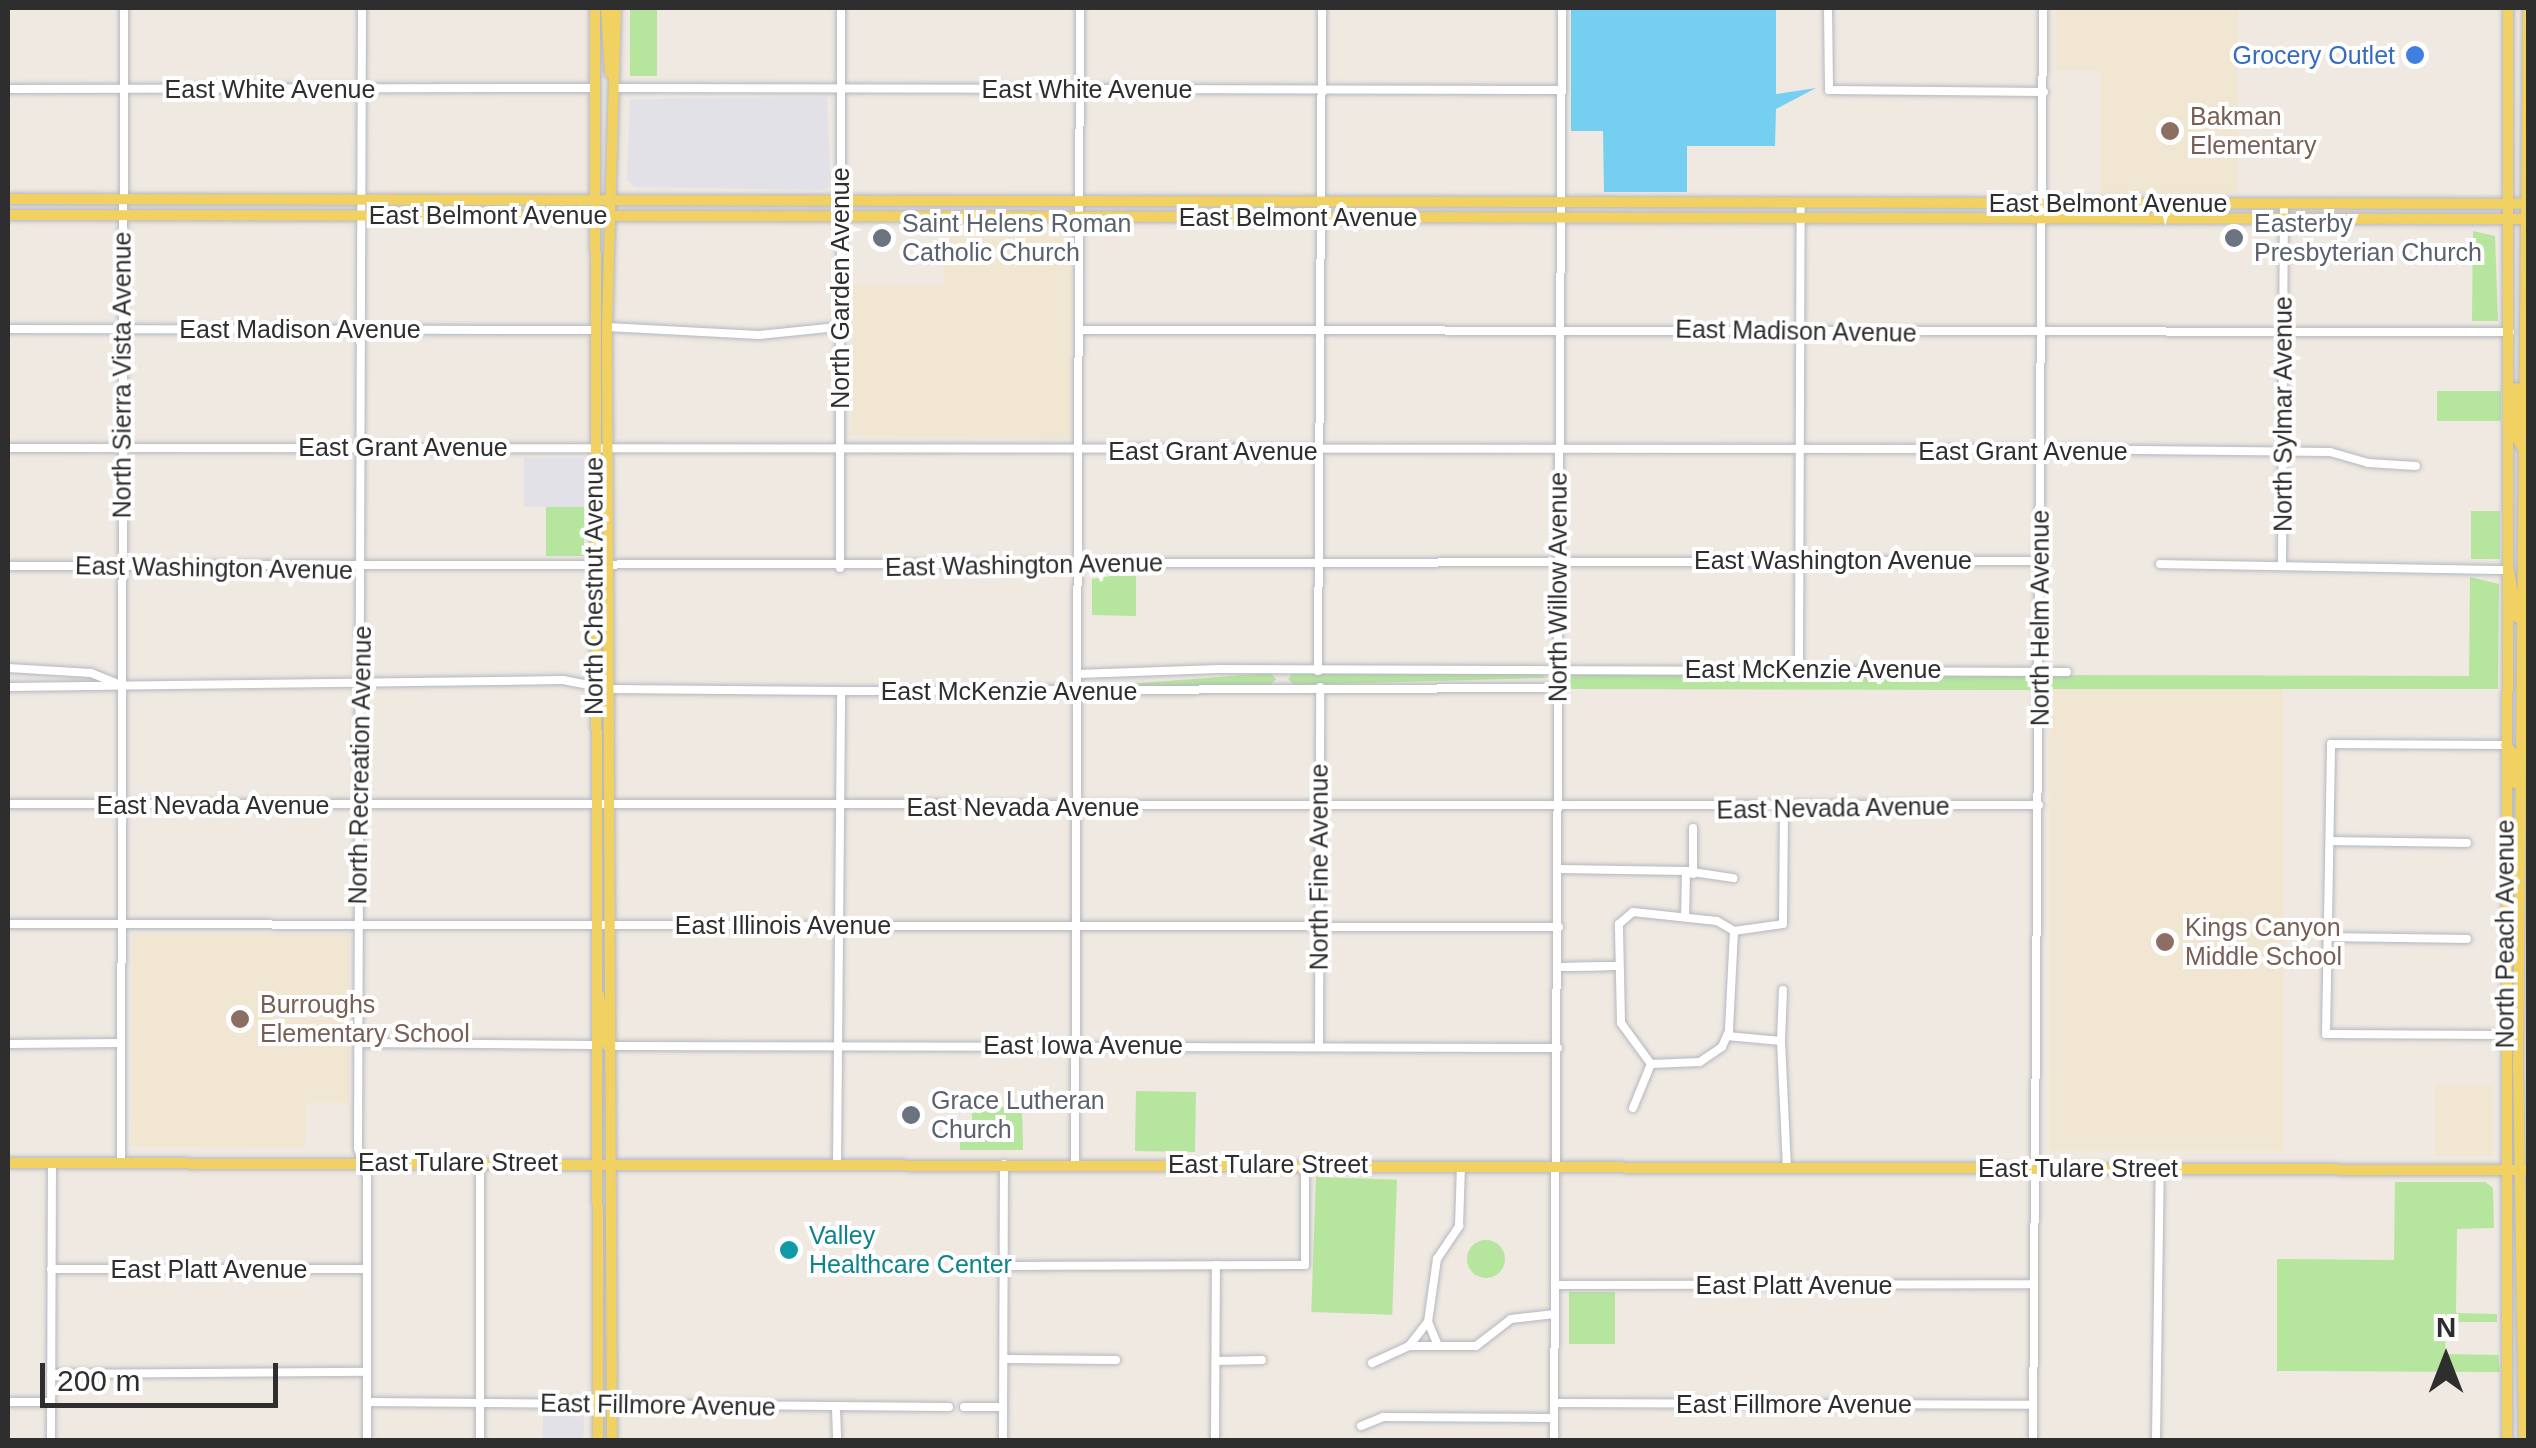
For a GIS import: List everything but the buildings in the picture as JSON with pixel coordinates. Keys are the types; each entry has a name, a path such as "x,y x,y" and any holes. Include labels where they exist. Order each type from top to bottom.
{"main road":[{"name":"North Chestnut Avenue","path":"595,8 592,330 598,1440"},
{"path":"606,8 614,88"},
{"name":"North Chestnut Avenue","path":"612,1440 606,327 616,8"},
{"name":"North Peach Avenue","path":"2507,1440 2504,1034 2510,368 2508,8"},
{"name":"North Peach Avenue","path":"2524,1440 2520,842 2524,816 2528,8"},
{"name":"East Belmont Avenue","path":"8,200 2528,204"},
{"name":"East Belmont Avenue","path":"8,214 2528,219"},
{"path":"2510,368 2517,443 2526,450"},
{"path":"2508,570 2522,632"},
{"path":"2506,745 2513,754 2514,806 2524,816"},
{"path":"594,985 602,1040 608,1046"},
{"name":"East Tulare Street","path":"8,1163 2524,1170"}],"street":[{"name":"North Sierra Vista Avenue","path":"121,1162 124,8"},
{"name":"North Recreation Avenue","path":"362,8 359,1043 367,1269 367,1440"},
{"name":"North Garden Avenue","path":"840,568 841,8"},
{"path":"1075,1164 1082,451 1080,8"},
{"path":"1318,670 1322,562 1322,8"},
{"name":"North Willow Avenue","path":"1554,1440 1562,967 1558,868 1558,447 1562,8"},
{"path":"1828,8 1829,90 2044,92"},
{"name":"North Helm Avenue","path":"2033,1440 2044,333 2043,8"},
{"name":"East White Avenue","path":"8,89 593,88"},
{"name":"East White Avenue","path":"614,88 1561,90"},
{"path":"1799,669 1801,202"},
{"name":"North Sylmar Avenue","path":"2282,565 2284,203"},
{"path":"606,327 759,335 838,327"},
{"name":"East Madison Avenue","path":"8,329 592,330"},
{"name":"East Madison Avenue","path":"1082,330 2510,332"},
{"name":"East Grant Avenue","path":"8,448 1322,452 1558,447 1800,452 2330,452 2368,463 2416,466"},
{"name":"East Washington Avenue","path":"8,566 840,568 1558,560 2040,561"},
{"path":"2160,564 2508,570"},
{"path":"8,668 91,673 121,685"},
{"name":"East McKenzie Avenue","path":"1078,674 1281,669 2040,668 2068,672"},
{"path":"1281,669 1282,689"},
{"name":"East McKenzie Avenue","path":"121,685 595,683 609,689 1077,692 1558,688"},
{"path":"8,686 121,685"},
{"name":"North Fine Avenue","path":"1319,1046 1320,687"},
{"path":"837,1163 841,691"},
{"path":"2504,1034 2326,1034 2331,744 2506,745"},
{"name":"East Nevada Avenue","path":"8,804 1558,810 2038,806"},
{"path":"1652,1064 1621,1023 1618,924 1632,912 1717,921 1734,932 1783,924 1784,810"},
{"path":"1685,917 1693,828"},
{"path":"2520,842 2528,831"},
{"path":"2330,842 2467,843"},
{"path":"1558,868 1690,872 1733,878"},
{"name":"East Illinois Avenue","path":"8,924 1560,927"},
{"path":"1652,1064 1700,1062 1727,1036 1734,932"},
{"path":"2328,937 2467,939"},
{"path":"1570,963 1616,966 1611,971 1562,967 1570,963"},
{"path":"1783,990 1780,1041 1786,1167"},
{"path":"1727,1036 1780,1041"},
{"path":"8,1044 121,1043"},
{"path":"359,1043 594,1045"},
{"name":"East Iowa Avenue","path":"608,1046 1558,1048"},
{"path":"1633,1108 1652,1064"},
{"path":"480,1162 480,1440"},
{"path":"50,1440 52,1163"},
{"path":"1003,1440 1004,1164"},
{"path":"1006,1266 1305,1265 1305,1164"},
{"path":"1438,1346 1428,1322 1436,1258 1459,1226 1460,1166"},
{"path":"2156,1440 2160,1168"},
{"path":"1215,1440 1216,1265"},
{"name":"East Platt Avenue","path":"51,1269 367,1269"},
{"name":"East Platt Avenue","path":"1555,1285 2032,1284"},
{"path":"1372,1363 1409,1346 1476,1346 1510,1319 1555,1314"},
{"path":"1409,1346 1428,1322"},
{"path":"1004,1359 1116,1360"},
{"path":"1216,1361 1262,1360"},
{"path":"51,1374 366,1372"},
{"path":"8,1402 50,1402"},
{"name":"East Fillmore Avenue","path":"367,1402 949,1407"},
{"name":"East Fillmore Avenue","path":"1554,1403 2033,1406"},
{"path":"964,1407 1003,1407"},
{"path":"836,1408 837,1440"},
{"path":"1360,1426 1383,1418 1554,1418"}],"shaded area":[{"name":"Bakman Elementary","path":"2056,8 2238,8 2238,193 2101,193 2101,71 2056,70"},
{"path":"827,97 831,186 825,190 634,187 627,180 630,99"},
{"path":"945,227 1072,228 1071,438 851,436 853,285 944,285"},
{"path":"524,458 584,458 584,507 524,507"},
{"name":"Kings Canyon Middle School","path":"2049,689 2283,689 2283,1151 2049,1151"},
{"name":"Burroughs Elementary School","path":"132,934 349,934 349,1103 306,1103 305,1148 131,1146"},
{"path":"2435,1085 2493,1085 2493,1156 2435,1156"},
{"path":"543,1413 584,1414 584,1440 543,1440"}],"green space":[{"path":"630,8 657,8 657,76 630,76"},
{"path":"2473,231 2495,236 2498,321 2472,321"},
{"path":"2437,391 2501,391 2501,421 2437,421"},
{"path":"546,507 584,507 584,556 546,556"},
{"path":"2471,511 2500,511 2500,559 2471,559"},
{"path":"1136,572 1136,616 1092,615 1092,579"},
{"path":"2470,577 2499,584 2498,689 2049,689 2049,675 2469,676"},
{"path":"1270,673 1276,679 1270,686 1090,687"},
{"path":"1293,673 1542,674 1546,678 1294,685 1288,679"},
{"path":"1569,673 2028,674 2033,683 2032,690 1572,689 1565,683"},
{"path":"1136,1091 1196,1092 1195,1152 1135,1151"},
{"path":"972,1107 1022,1107 1023,1150 960,1150 960,1127 972,1126"},
{"path":"1316,1177 1397,1180 1392,1315 1311,1312"},
{"path":"2395,1182 2485,1182 2493,1188 2494,1228 2457,1229 2456,1313 2497,1314 2497,1322 2446,1322 2445,1354 2498,1355 2500,1372 2277,1371 2277,1259 2394,1260"},
{"path":"1486,1240 1499,1246 1505,1259 1499,1272 1486,1278 1473,1272 1467,1259 1473,1246"},
{"path":"1569,1292 1615,1292 1615,1344 1569,1344"}],"water":[{"path":"1571,8 1776,8 1776,94 1816,88 1776,109 1775,146 1687,146 1687,192 1604,192 1603,131 1571,131"}],"place":[{"name":"Grocery Outlet","path":"2415,55"},
{"name":"Bakman Elementary","path":"2170,131"},
{"name":"Saint Helens Roman Catholic Church","path":"882,238"},
{"name":"Easterby Presbyterian Church","path":"2234,238"},
{"name":"Kings Canyon Middle School","path":"2165,942"},
{"name":"Burroughs Elementary School","path":"240,1019"},
{"name":"Grace Lutheran Church","path":"911,1115"},
{"name":"Valley Healthcare Center","path":"789,1250"}]}
